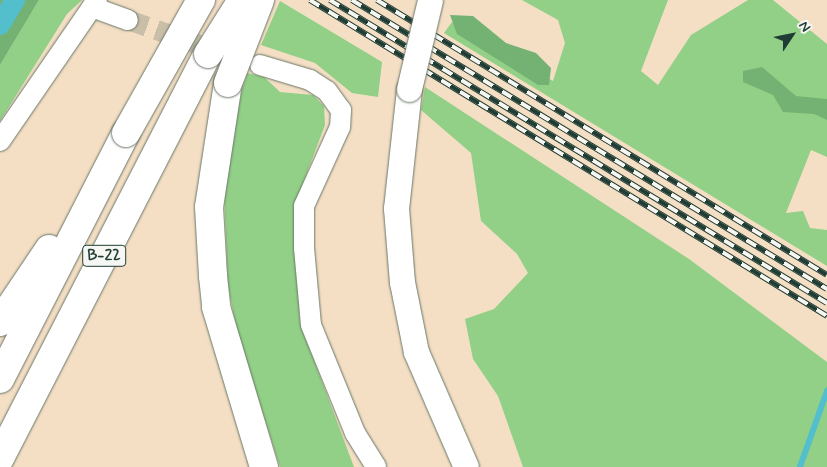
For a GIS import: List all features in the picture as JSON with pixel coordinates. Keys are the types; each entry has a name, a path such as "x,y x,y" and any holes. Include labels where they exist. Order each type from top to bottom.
{"highway":[{"name":"B-22","path":"0,379 126,132 201,0"},
{"name":"B-22","path":"0,458 208,54 242,0"},
{"path":"260,0 228,84 209,207 216,307 264,467"},
{"path":"0,322 126,132"}],"main road":[{"path":"430,0 409,89 396,208 402,282 416,352 466,467"}],"street":[{"path":"0,141 94,3 128,20"},
{"path":"260,65 310,80 327,91 341,110 340,127 304,206 304,258 311,325 351,425 376,467"}],"green space":[{"path":"0,0 39,0 0,65"},
{"path":"39,0 82,0 67,14 0,121 0,65"},
{"path":"522,0 668,0 641,71 658,85 691,35 748,0 773,0 827,44 827,157 811,150 786,213 803,211 810,228 827,230 827,266 444,33 452,22 553,81 565,43 558,20"},
{"path":"280,1 382,62 378,97 352,93 315,63 261,45"},
{"path":"450,15 473,16 506,43 536,53 551,68 549,85 538,85 457,34"},
{"path":"762,67 796,96 827,99 827,120 814,114 783,112 773,95 743,82 743,71"},
{"path":"247,73 264,77 280,92 313,95 324,106 325,125 294,207 300,323 354,467 280,467 237,332 228,285 224,192 229,139"},
{"path":"425,87 689,259 827,362 827,467 523,467 498,396 473,359 465,319 494,309 528,273 517,254 481,221 471,153 421,110"}],"waterway":[{"path":"0,25 15,0"},
{"path":"800,467 827,391"}],"tunnel":[{"path":"128,20 223,53"}],"railway":[{"path":"310,0 827,316"},
{"path":"330,0 827,303"},
{"path":"352,0 827,289"},
{"path":"377,0 827,275"}]}
